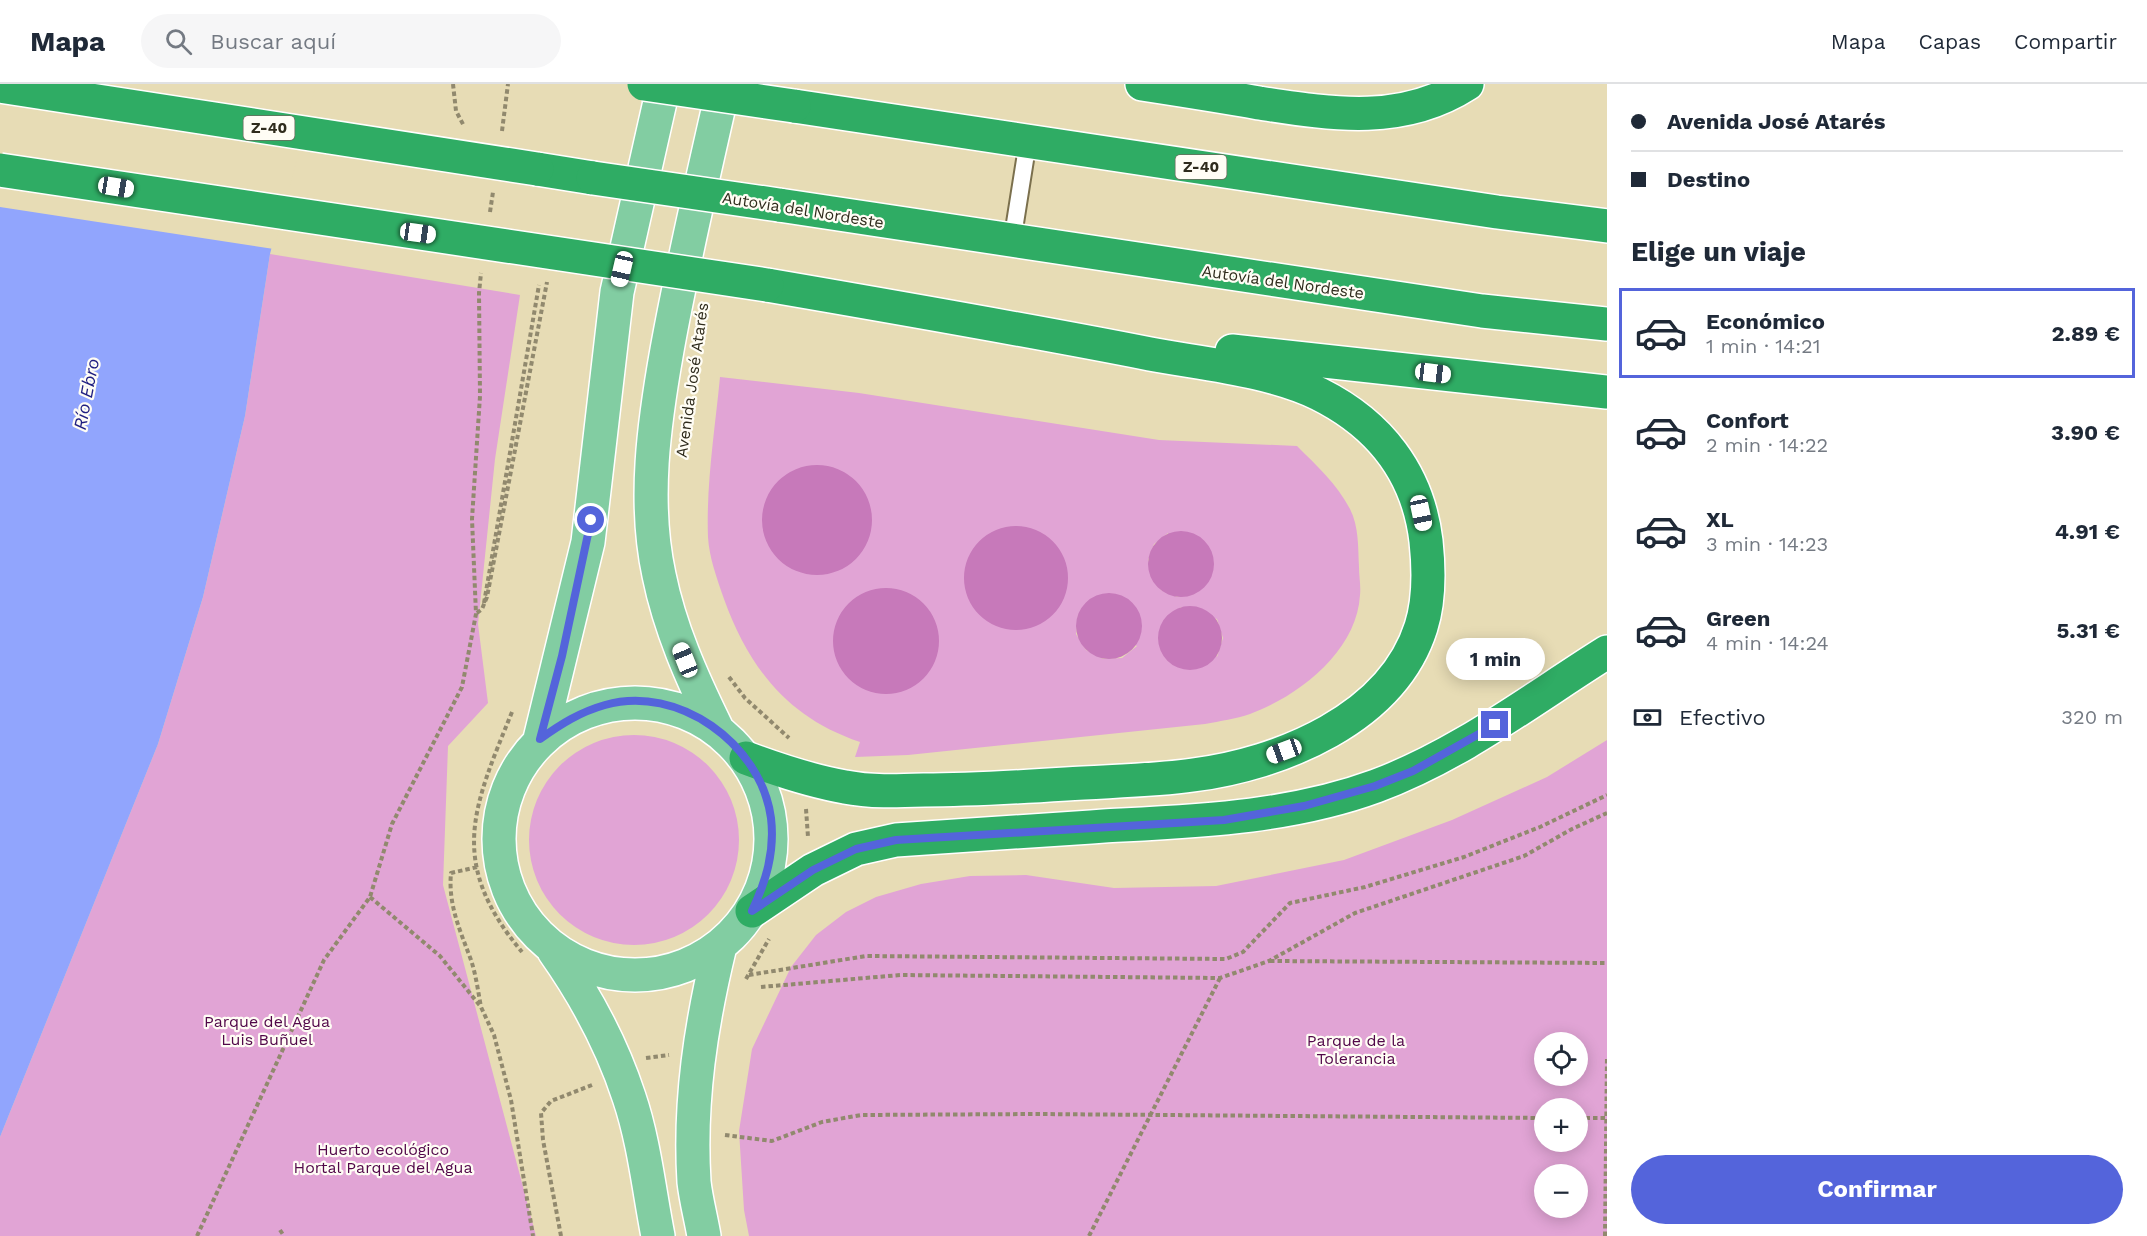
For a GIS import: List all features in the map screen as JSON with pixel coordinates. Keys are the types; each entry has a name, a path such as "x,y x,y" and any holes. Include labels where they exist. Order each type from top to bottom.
{"highway":[{"name":"Z-40","path":"644,84 1497,212 1607,226"},
{"path":"1142,84 1301,109 1360,115 1421,106 1467,84"},
{"name":"Autovía del Nordeste","path":"0,86 1012,242 1482,311 1607,324"},
{"path":"0,170 767,285 1001,325 1260,375 1317,393 1357,416 1382,439 1417,494 1429,566 1421,628 1406,660 1380,693 1343,723 1302,744 1248,764 1194,775 976,790 886,791 847,788 746,758"},
{"path":"1001,325 1607,392"},
{"path":"752,911 813,870 856,849 896,840 1224,820 1304,806 1375,786 1413,771 1495,725 1607,652"}],"main road":[{"path":"540,739 588,542 617,292 664,84"},
{"name":"Avenida José Atarés","path":"716,727 671,624 658,573 652,514 652,455 678,288 724,84"},
{"path":"551,947 583,965 618,975 654,974 689,965 720,946 752,911 766,881 772,849 771,828 762,786 746,758 716,727 682,710 645,702 607,704 571,717 540,739 516,770 501,807 498,846 505,884 524,919 551,947 573,978 596,1019 619,1071 635,1120 658,1236"},
{"path":"704,1236 694,1184 693,1103 698,1052 720,946"}],"lane":[{"path":"1012,242 1028,141"}],"path":[{"path":"500,141 508,84"},
{"path":"489,222 494,186"},
{"path":"197,1236 324,960 370,897 392,824 462,687 476,614 472,519 480,396 478,293 482,269"},
{"path":"476,614 484,603 548,281"},
{"path":"484,603 539,285"},
{"path":"725,671 746,698 807,753 809,859 813,870"},
{"path":"771,937 748,975 830,960 882,955 1226,959 1243,952 1279,911 1290,903 1365,887 1435,867 1540,827 1607,795"},
{"path":"761,987 900,975 1220,978 1269,961 1356,913 1506,864 1607,813"},
{"path":"477,867 451,873 449,895 459,933 472,962 482,1007 494,1035 511,1100 533,1236"},
{"path":"370,897 440,956 482,1007"},
{"path":"1269,961 1607,963"},
{"path":"1089,1236 1220,978"},
{"path":"561,1236 543,1140 541,1113 551,1101 601,1082 639,1059 698,1052"},
{"path":"1605,1236 1607,1056"},
{"path":"725,1135 772,1141 822,1122 861,1115 1534,1118"},
{"path":"1588,1118 1606,1118"},
{"path":"280,1230 284,1236"}],"green space":[{"name":"Parque del Agua Luis Buñuel","path":"270,254 520,295 495,459 478,624 488,703 448,746 443,885 536,1236 0,1236 0,1137 158,744 203,597 245,416"},
{"path":"720,377 859,393 1159,440 1297,446 1333,483 1353,516 1358,537 1360,588 1356,615 1337,653 1322,669 1287,696 1245,716 1205,724 908,755 855,757 860,742 812,719 774,687 746,647 724,599 716,576 708,537 710,477","holes":["1168,533 1194,594 1177,597 1161,590 1148,560 1154,544","1180,607 1217,619 1223,638 1217,657","1078,615 1137,646 1122,658 1103,659 1086,650 1076,634"]},
{"path":"634,735 654,737 683,747 701,759 715,773 731,800 737,820 739,840 737,860 727,889 715,907 701,921 674,937 654,943 634,945 614,943 585,933 567,921 553,907 537,880 531,860 529,840 531,820 541,791 553,773 567,759 594,743 614,737"},
{"name":"Parque de la Tolerancia","path":"1607,740 1607,1236 749,1236 744,1210 739,1131 752,1049 791,967 816,935 846,912 876,897 921,884 970,876 1026,875 1114,888 1216,886 1344,860 1452,820 1547,777"}],"shaded area":[{"path":"817,465 838,470 856,481 867,499 872,520 867,541 856,559 838,570 817,575 796,570 778,559 767,541 762,520 767,499 778,481 796,470"},
{"path":"1016,526 1036,530 1053,541 1064,558 1068,578 1064,598 1053,615 1036,626 1016,630 996,626 979,615 968,598 964,578 968,558 979,541 996,530"},
{"path":"1181,531 1193,534 1204,541 1211,552 1214,564 1211,576 1204,587 1193,594 1181,597 1169,594 1158,587 1151,576 1148,564 1151,552 1158,541 1169,534"},
{"path":"886,588 906,592 923,604 935,621 939,641 935,661 923,678 906,690 886,694 866,690 849,678 837,661 833,641 837,621 849,604 866,592"},
{"path":"1109,593 1122,596 1132,603 1139,613 1142,626 1139,639 1132,649 1122,656 1109,659 1096,656 1086,649 1079,639 1076,626 1079,613 1086,603 1096,596"},
{"path":"1190,606 1208,612 1216,620 1222,638 1216,656 1208,664 1190,670 1172,664 1164,656 1158,638 1164,620 1172,612"}],"water":[{"name":"Río Ebro","path":"0,84 313,84 270,254 245,416 203,597 158,744 0,1137"}],"pier":[{"path":"0,84 316,84 274,249 0,207"}],"route":[{"path":"591,520 562,656 540,739 571,717 607,704 645,702 682,710 716,727 746,758 762,786 771,817 772,849 766,881 752,911 813,870 856,849 896,840 1224,820 1304,806 1375,786 1413,771 1495,725"}],"park label":[{"name":"Huerto ecológico Hortal Parque del Agua","path":"383,1158"}]}
